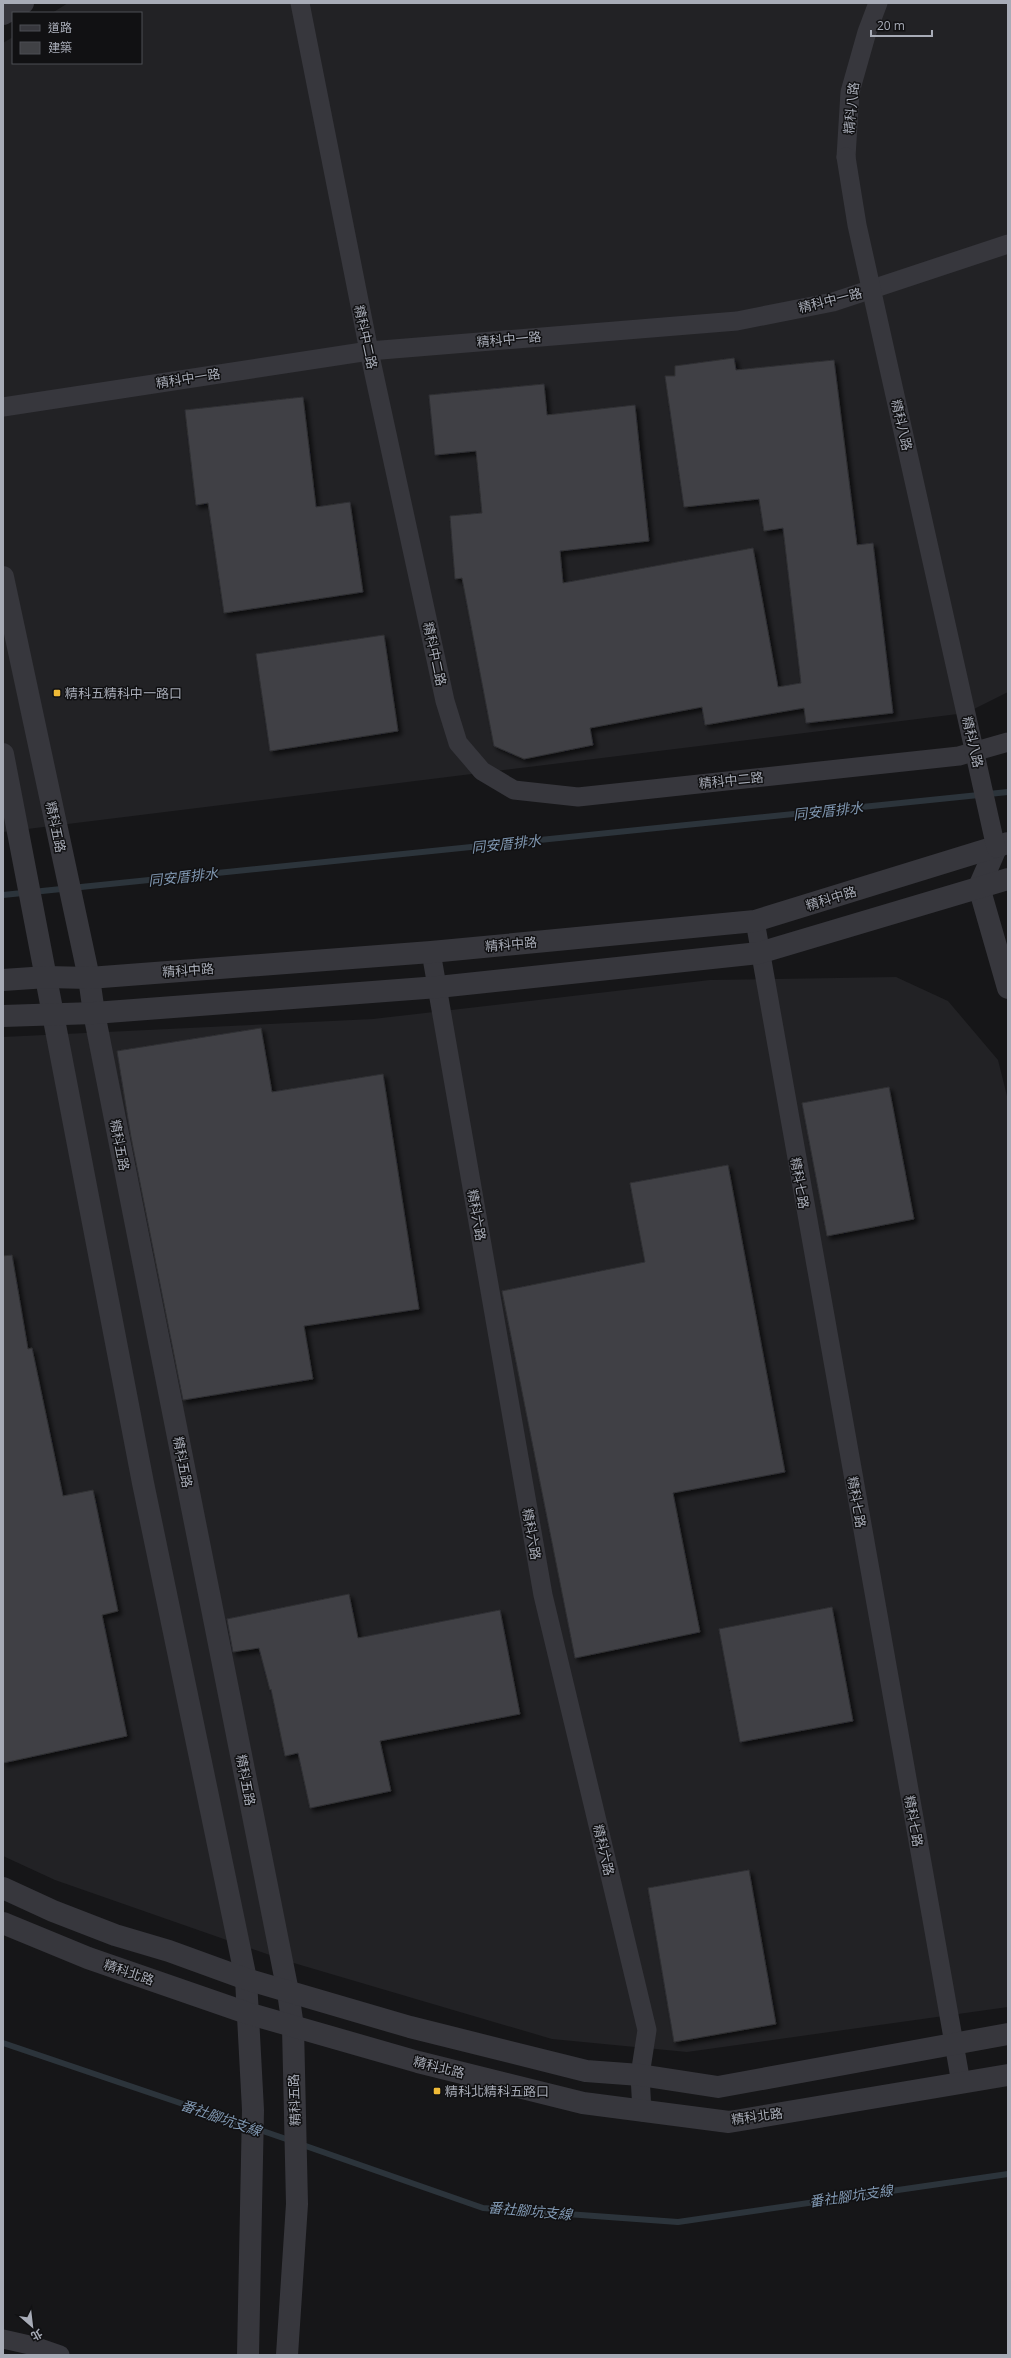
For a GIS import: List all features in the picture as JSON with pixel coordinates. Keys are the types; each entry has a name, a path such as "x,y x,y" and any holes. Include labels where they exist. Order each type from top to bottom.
{"street":[{"path":"3,14 23,3"},
{"name":"精科中二路","path":"300,3 369,351 445,701 458,743 482,771 514,790 578,797 959,756 1008,742"},
{"name":"精科八路","path":"878,3 867,32 850,92 846,158 857,225 1004,851"},
{"name":"精科中一路","path":"3,406 369,351 737,321 833,302 1008,244"},
{"name":"精科五路","path":"3,577 89,978 94,1013 288,1992 293,2027 293,2084 297,2204 287,2355"},
{"path":"3,754 143,1483 246,1979 253,2110 248,2355"},
{"path":"979,887 1004,851"},
{"name":"精科中路","path":"3,980 47,977 89,978 431,952 755,921 1004,851"},
{"path":"3,1016 52,1013 94,1013 438,987 759,952 1008,879"},
{"path":"979,887 1008,988"},
{"name":"精科七路","path":"755,921 759,952 961,2083"},
{"name":"精科六路","path":"431,952 543,1595 647,2030 640,2075 642,2112"},
{"path":"3,1888 53,1911 115,1935 169,1951 246,1979 410,2027 586,2072 640,2075 718,2087 1008,2034"},
{"name":"精科北路","path":"3,1923 88,1958 247,2014 418,2062 583,2103 642,2112 729,2122 961,2083"},
{"path":"961,2083 1008,2075"},
{"path":"3,2339 34,2346 60,2355"}],"shaded area":[{"path":"68,3 1008,3 1008,692 966,713 3,832 3,43 12,38 12,64 142,64 142,12 54,12"},
{"path":"896,977 948,1001 998,1060 1008,1100 1008,2007 687,2052 552,2039 287,1961 55,1880 3,1856 3,1037 373,1019 710,980"}],"building":[{"path":"734,358 736,370 834,360 857,545 873,543 893,713 806,723 804,708 705,725 702,707 590,728 593,745 524,759 494,746 462,578 455,579 450,516 482,513 476,451 435,455 429,395 544,384 547,415 635,405 649,541 560,551 563,583 753,548 778,687 801,683 783,528 764,531 759,499 684,507 665,376 675,376 675,366"},
{"path":"303,397 316,507 350,502 363,592 224,613 208,503 196,505 185,410"},
{"path":"384,635 398,731 270,751 256,654"},
{"path":"261,1028 272,1092 383,1074 419,1309 304,1326 313,1379 183,1400 131,1137 117,1051"},
{"path":"889,1087 914,1219 827,1236 802,1103"},
{"path":"728,1165 785,1472 673,1493 700,1632 575,1658 502,1291 645,1262 630,1183"},
{"path":"12,1255 28,1349 32,1348 63,1496 93,1490 118,1611 102,1615 127,1736 3,1763 3,1256"},
{"path":"349,1594 358,1638 500,1610 520,1714 380,1741 391,1791 310,1808 298,1753 285,1756 271,1689 270,1690 259,1648 233,1652 227,1619"},
{"path":"832,1607 853,1721 740,1742 719,1629"},
{"path":"749,1870 776,2024 674,2042 648,1888"}],"waterway":[{"name":"同安厝排水","path":"3,895 1008,792"},
{"name":"番社腳坑支線","path":"3,2043 248,2126"},
{"name":"番社腳坑支線","path":"257,2129 292,2141"},
{"name":"番社腳坑支線","path":"300,2144 483,2208 678,2222 1008,2174"}],"place":[{"name":"精科五精科中一路口","path":"57,693"},
{"name":"精科北精科五路口","path":"437,2091"}]}
